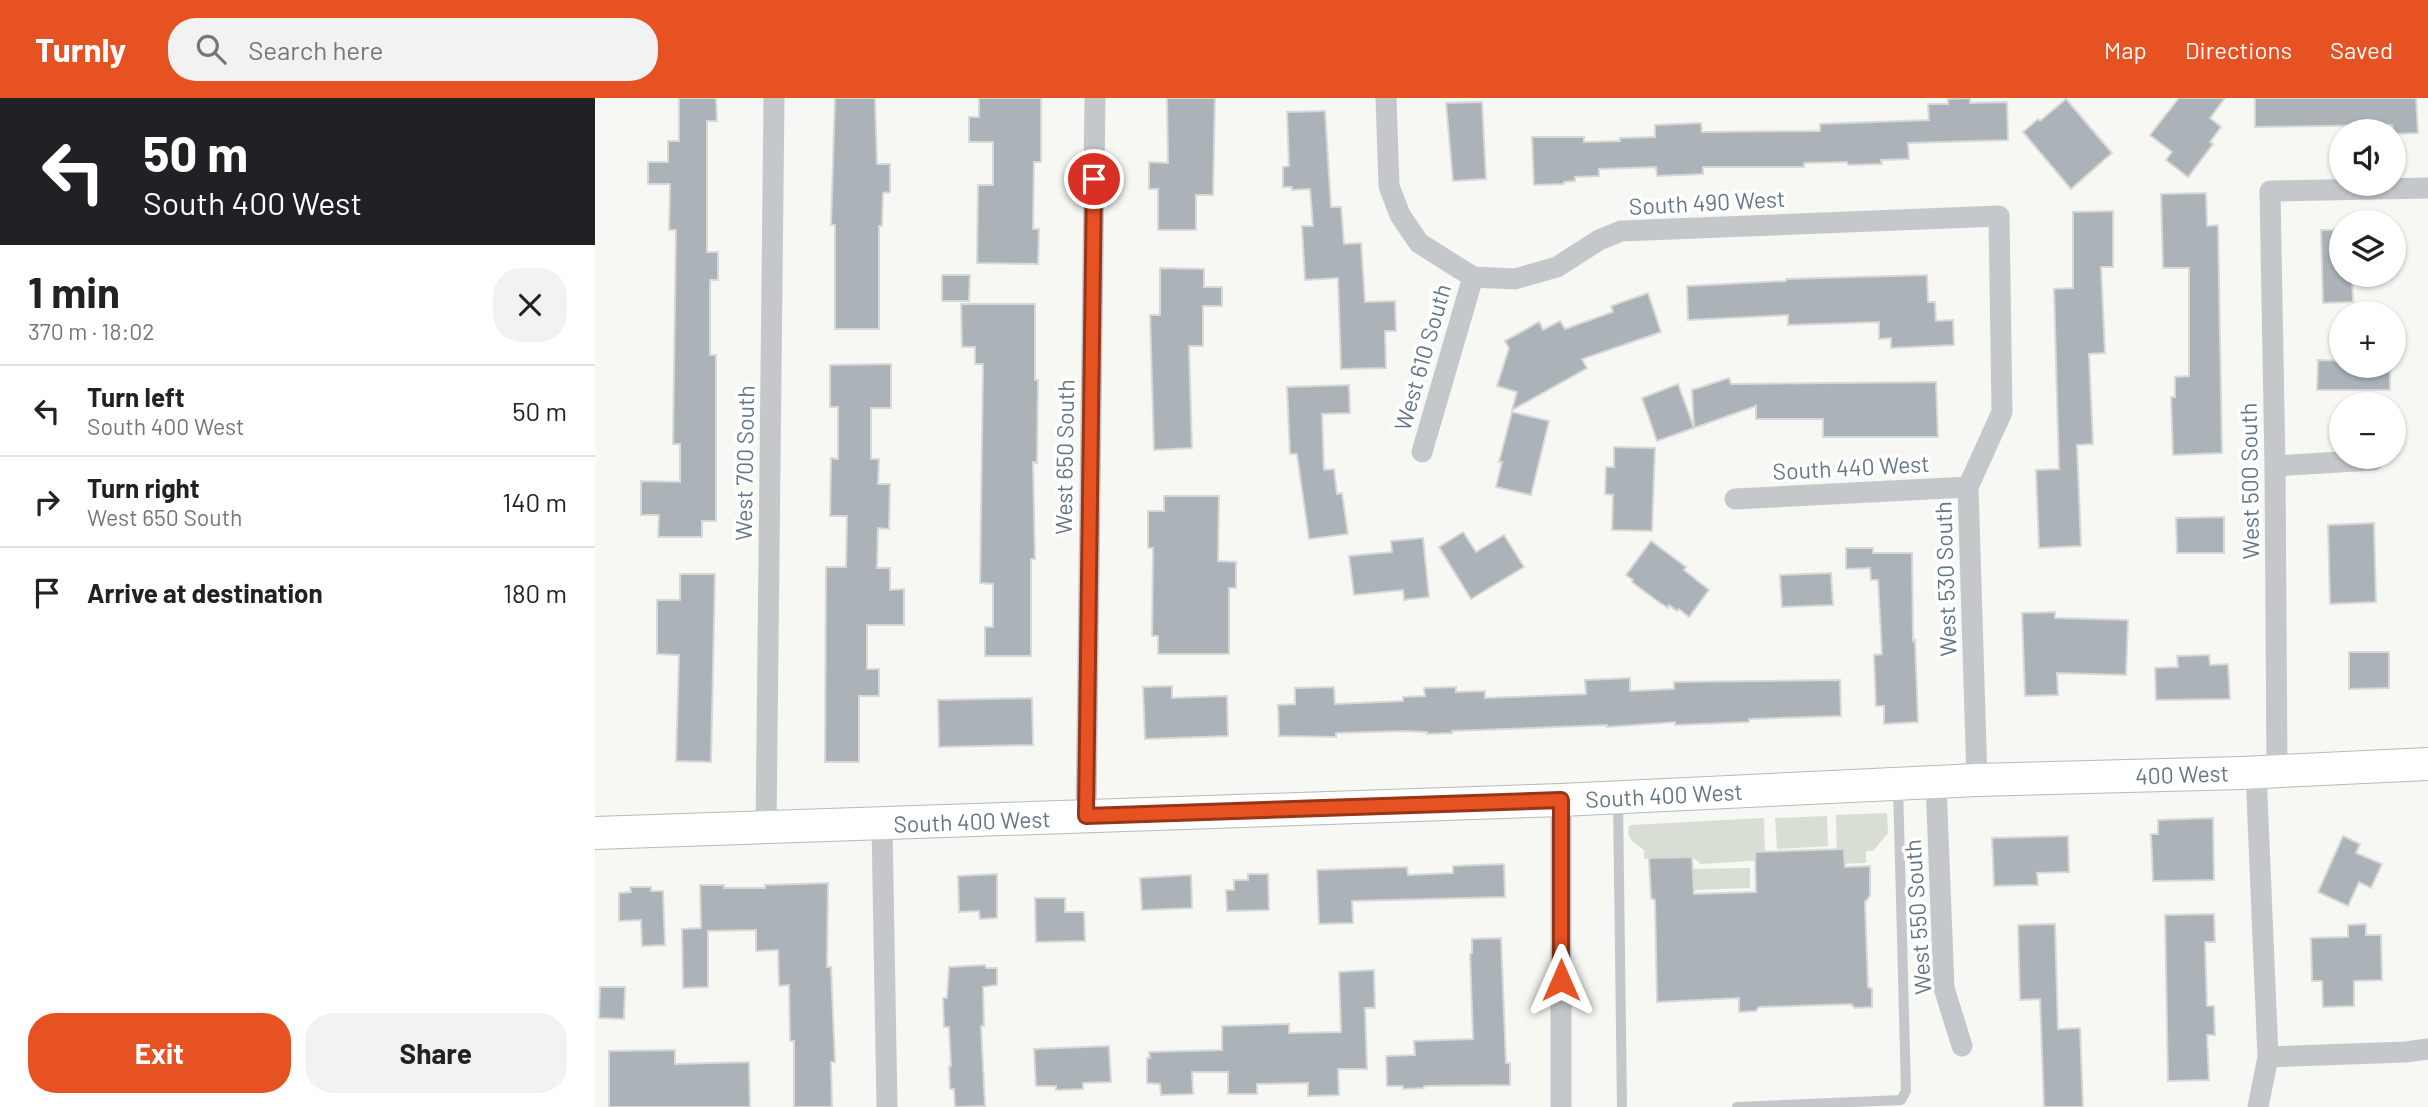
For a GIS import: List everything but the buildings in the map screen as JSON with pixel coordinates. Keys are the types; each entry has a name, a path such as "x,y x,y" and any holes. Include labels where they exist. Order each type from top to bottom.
{"main road":[{"name":"400 West","path":"1936,783 2428,764"},
{"name":"South 400 West","path":"595,833 1561,800 1936,783"}],"street":[{"name":"West 700 South","path":"766,829 774,98"},
{"name":"West 650 South","path":"1086,816 1095,98"},
{"name":"South 490 West","path":"1386,98 1389,186 1399,215 1419,243 1473,277 1515,279 1557,267 1599,240 1621,231 1999,216"},
{"name":"West 500 South","path":"2258,1107 2268,1057 2266,772 2275,466 2270,191 2428,188"},
{"name":"West 530 South","path":"1977,780 1968,488 2002,412 1999,216"},
{"name":"West 610 South","path":"1422,452 1473,277"},
{"path":"2275,466 2329,463"},
{"name":"South 440 West","path":"1735,499 1968,488"},
{"name":"West 550 South","path":"1936,783 1944,988 1962,1046"},
{"path":"1561,800 1561,1107"},
{"path":"882,825 887,1107"},
{"path":"2268,1057 2428,1049"}],"lane":[{"path":"1737,1107 1901,1100 1906,1091 1898,784"},
{"path":"1618,797 1622,1107"}],"shaded area":[{"path":"1887,813 1888,833 1873,851 1866,851 1866,863 1837,864 1836,815"},
{"path":"1827,816 1828,846 1777,849 1775,818"},
{"path":"1764,818 1765,860 1701,864 1692,857 1644,859 1644,850 1631,840 1628,833 1630,825"},
{"path":"1750,868 1750,888 1694,890 1693,869"}],"route":[{"path":"1094,179 1086,816 1561,800 1561,980"}]}
